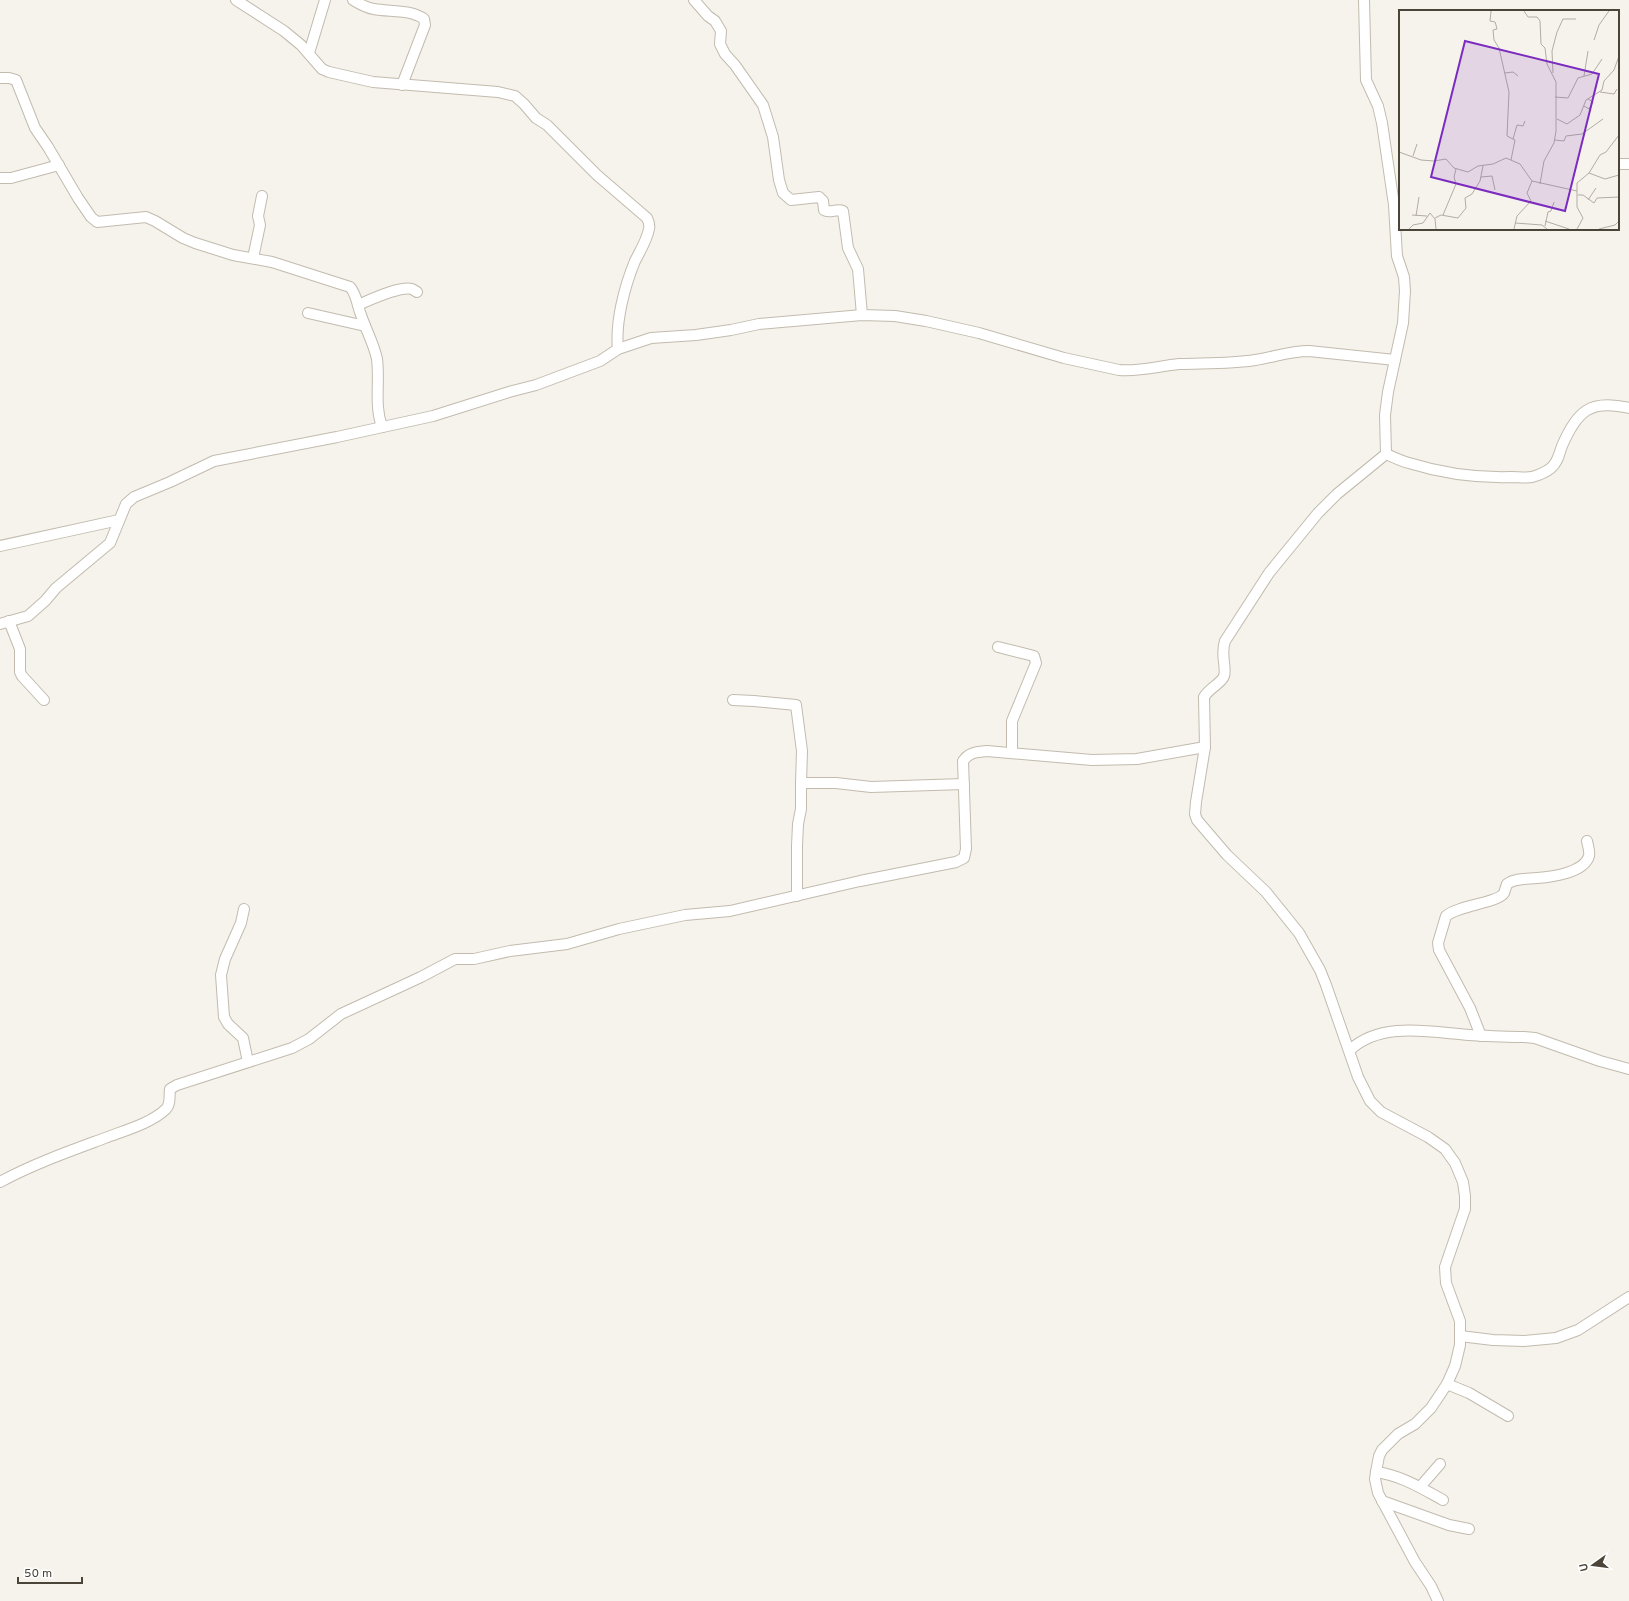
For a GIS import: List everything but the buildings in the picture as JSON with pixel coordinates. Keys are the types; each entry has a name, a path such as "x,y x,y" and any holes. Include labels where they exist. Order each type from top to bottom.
{"street":[{"path":"236,0 284,31 309,53 322,69 329,72 373,82 402,85 470,88 515,96 536,118 547,125 597,175 647,218 650,226 648,234 627,281 620,316 617,340 618,349"},
{"path":"309,53 325,0"},
{"path":"353,0 360,5 372,9 410,13 421,16 424,19 425,25 402,85"},
{"path":"694,0 708,16 715,21 722,31 720,44 725,54 763,105 773,137 779,180 783,193 791,200 819,197 823,202 824,210 827,212 841,209 843,211 848,248 859,275 862,315"},
{"path":"1364,0 1366,80 1378,106 1382,123 1394,205 1397,256 1405,284 1403,323 1394,360 1384,415 1386,454"},
{"path":"0,78 16,80 35,128 78,198 91,217 97,222 146,217 183,238 195,243 233,255 253,258 292,268 350,287 354,291 365,326 373,345 376,358 378,407 382,427"},
{"path":"0,178 11,178 59,165"},
{"path":"253,258 260,225 258,216 262,196"},
{"path":"358,305 384,294 403,289 412,289 417,292"},
{"path":"308,313 365,326"},
{"path":"44,700 22,676 20,672 20,650 4,622 28,616 45,601 56,588 96,556 110,542 126,504 134,497 170,482 205,464 433,416 536,385 600,361 618,349 651,338 696,335 759,324 862,315 895,316 950,326 1064,358 1128,371 1162,366 1256,360 1300,351 1394,360"},
{"path":"1386,454 1406,463 1430,469 1500,478 1531,477 1543,473 1557,462 1566,438 1580,416 1588,409 1598,405 1629,408"},
{"path":"1386,454 1327,504 1301,533 1255,594 1225,641 1223,659 1225,670 1224,676 1207,691 1204,697 1205,747 1195,814 1197,820 1227,855 1266,892 1299,934 1320,970 1366,1094 1376,1108 1384,1114 1428,1137 1440,1146 1455,1163 1461,1175 1465,1196 1465,1209 1445,1267 1446,1283 1460,1321 1460,1336 1455,1366 1447,1384 1429,1411 1415,1424 1398,1434 1387,1445 1379,1456 1376,1472 1376,1486 1382,1501 1415,1562 1431,1586 1438,1601"},
{"path":"0,546 118,520"},
{"path":"998,647 1034,656 1036,659 1028,685 1012,721 1012,753"},
{"path":"733,700 796,705 802,751 801,809 796,846 797,896"},
{"path":"0,1182 44,1161 131,1128 155,1117 166,1109 169,1103 170,1089 177,1085 292,1048 309,1039 341,1014 421,977 455,959 474,959 510,951 567,944 619,929 685,914 730,911 903,872 956,862 964,858 966,849 963,761 970,753 987,751 1092,760 1137,759 1205,747"},
{"path":"801,783 836,783 871,787 964,784"},
{"path":"1481,1036 1476,1020 1439,950 1438,943 1446,916 1458,908 1501,895 1504,893 1507,884 1513,880 1551,876 1569,872 1578,868 1589,856 1587,841"},
{"path":"244,909 242,923 225,959 220,975 224,1017 228,1024 243,1038 248,1062"},
{"path":"1350,1050 1357,1043 1369,1037 1386,1033 1417,1031 1481,1036 1535,1038 1600,1061 1629,1069"},
{"path":"1460,1336 1493,1340 1524,1341 1556,1338 1578,1330 1629,1296"},
{"path":"1447,1384 1469,1393 1508,1416"},
{"path":"1420,1488 1440,1464"},
{"path":"1376,1472 1390,1474 1443,1500"},
{"path":"1382,1501 1449,1525 1469,1529"}]}
